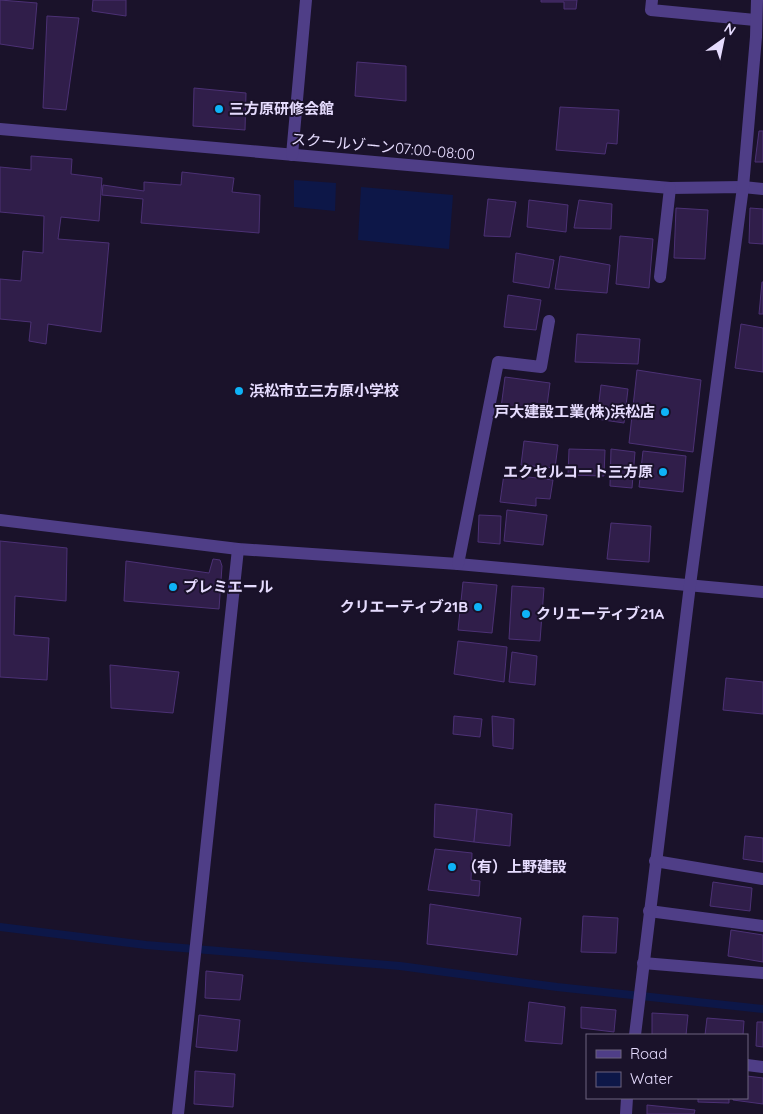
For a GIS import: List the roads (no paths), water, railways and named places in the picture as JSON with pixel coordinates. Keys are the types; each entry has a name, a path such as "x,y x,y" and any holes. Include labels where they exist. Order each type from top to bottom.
{"street":[{"path":"292,155 306,0"},
{"path":"652,0 651,10 755,20"},
{"path":"635,1034 690,586 743,187 760,37 755,20 757,0"},
{"name":"スクールゾーン07:00-08:00","path":"0,129 670,188 743,187 763,189"},
{"path":"660,277 670,188"},
{"path":"458,564 498,362 541,367 549,321"},
{"path":"0,520 238,549 458,564 763,592"},
{"path":"178,1114 197,953 238,549"},
{"path":"655,861 763,879"},
{"path":"649,911 763,926"},
{"path":"643,963 763,973"},
{"path":"748,1065 763,1067"},
{"path":"626,1114 627,1099"}],"water":[{"path":"294,180 336,183 335,211 294,207"},
{"path":"361,187 453,195 449,249 358,240"}],"waterway":[{"path":"0,927 146,945 400,966 557,987 763,1009"}],"place":[{"name":"三方原研修会館","path":"219,109"},
{"name":"浜松市立三方原小学校","path":"239,391"},
{"name":"戸大建設工業(株)浜松店","path":"665,412"},
{"name":"エクセルコート三方原","path":"663,472"},
{"name":"プレミエール","path":"173,587"},
{"name":"クリエーティブ21B","path":"478,607"},
{"name":"クリエーティブ21A","path":"526,614"},
{"name":"（有）上野建設","path":"452,867"}]}
